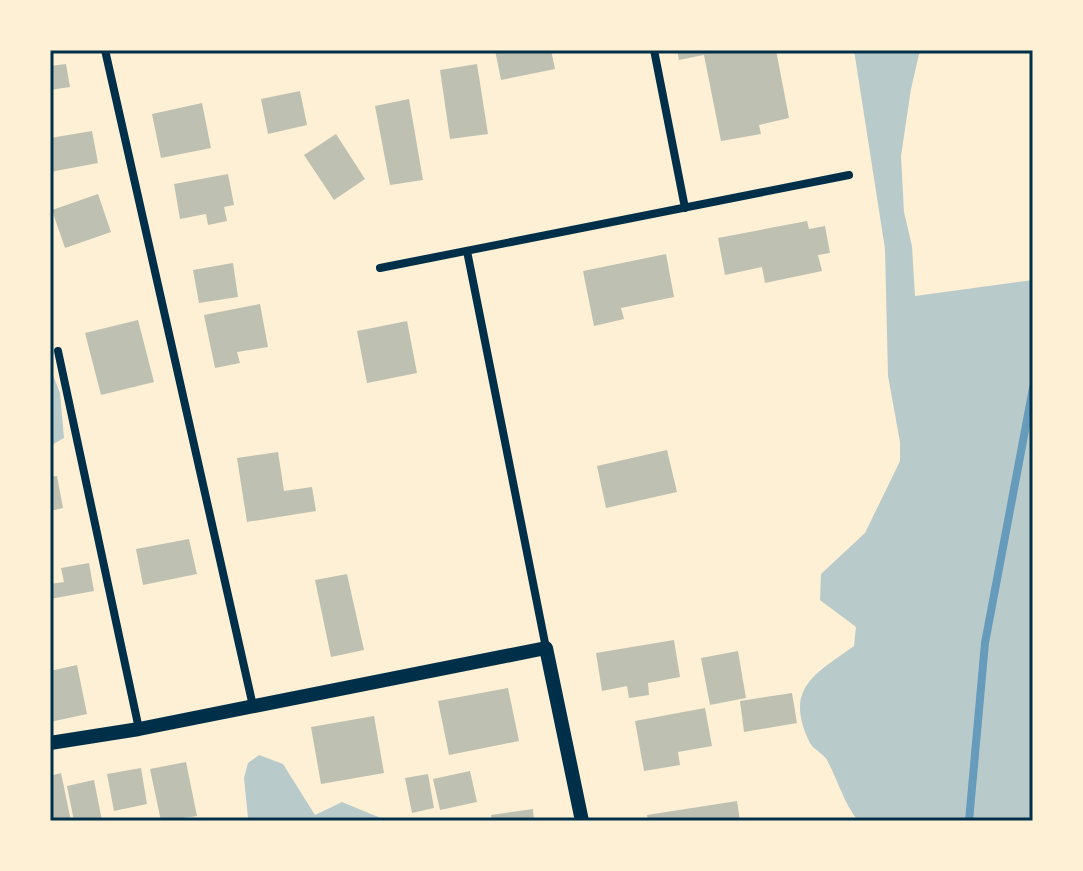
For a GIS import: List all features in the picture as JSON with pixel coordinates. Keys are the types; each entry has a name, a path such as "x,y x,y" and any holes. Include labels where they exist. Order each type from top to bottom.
{"street":[{"path":"105,50 253,706"},
{"path":"654,50 685,208"},
{"path":"380,268 849,175"},
{"path":"467,251 582,821"},
{"path":"58,351 139,729"},
{"path":"50,743 139,729 546,648"}],"shaded area":[{"path":"854,50 920,50 901,156 904,212 912,246 915,296 1033,280 1033,821 858,821 827,760 810,743 803,724 800,709 807,684 854,646 856,627 820,600 821,574 865,533 900,461 900,442 888,376 885,249"},
{"path":"50,367 60,393 64,438 50,446"},
{"path":"259,755 283,764 315,815 342,802 388,821 245,821 248,818 244,778 248,763"}],"building":[{"path":"495,50 551,50 555,69 501,80"},
{"path":"677,50 776,50 789,118 759,125 761,134 721,141 704,55 679,60"},
{"path":"66,64 70,87 50,90 50,66"},
{"path":"477,64 488,134 450,139 440,70"},
{"path":"300,91 307,125 268,134 261,99"},
{"path":"409,99 423,180 390,185 375,106"},
{"path":"202,103 211,148 161,158 152,114"},
{"path":"92,131 98,163 50,172 50,138"},
{"path":"336,134 365,179 334,200 304,155"},
{"path":"228,174 234,205 224,207 227,221 208,225 206,214 180,219 174,184"},
{"path":"98,194 111,232 65,248 52,210"},
{"path":"807,221 809,229 825,226 830,253 818,255 822,271 765,283 762,267 725,275 718,238"},
{"path":"666,254 674,297 621,308 624,319 594,326 583,271"},
{"path":"233,263 238,297 199,303 193,270"},
{"path":"260,304 268,347 237,352 240,363 215,368 204,315"},
{"path":"138,320 154,382 101,395 85,333"},
{"path":"407,321 417,373 367,383 357,331"},
{"path":"667,450 677,492 606,508 597,466"},
{"path":"278,452 284,491 312,487 316,511 247,522 237,458"},
{"path":"57,476 63,508 50,511 50,477"},
{"path":"189,539 197,574 143,585 136,549"},
{"path":"89,563 94,591 50,599 50,584 64,582 61,568"},
{"path":"347,574 364,650 331,657 315,580"},
{"path":"674,640 680,677 648,683 649,695 629,698 627,686 602,691 596,653"},
{"path":"738,651 746,698 710,705 701,658"},
{"path":"77,665 87,714 50,722 50,671"},
{"path":"508,688 519,741 449,755 438,701"},
{"path":"792,693 797,723 744,732 740,701"},
{"path":"705,708 712,746 678,752 680,765 644,771 635,721"},
{"path":"374,716 384,773 321,784 311,727"},
{"path":"186,762 197,816 161,821 150,769"},
{"path":"141,768 147,804 114,811 107,774"},
{"path":"470,771 477,802 440,810 433,779"},
{"path":"61,773 71,821 52,821 50,776"},
{"path":"428,774 434,808 412,813 405,778"},
{"path":"94,780 102,821 74,821 67,786"},
{"path":"737,801 740,821 648,821 647,815"},
{"path":"533,809 534,821 492,821 491,815"}],"waterway":[{"path":"969,821 985,643 1033,388"}]}
